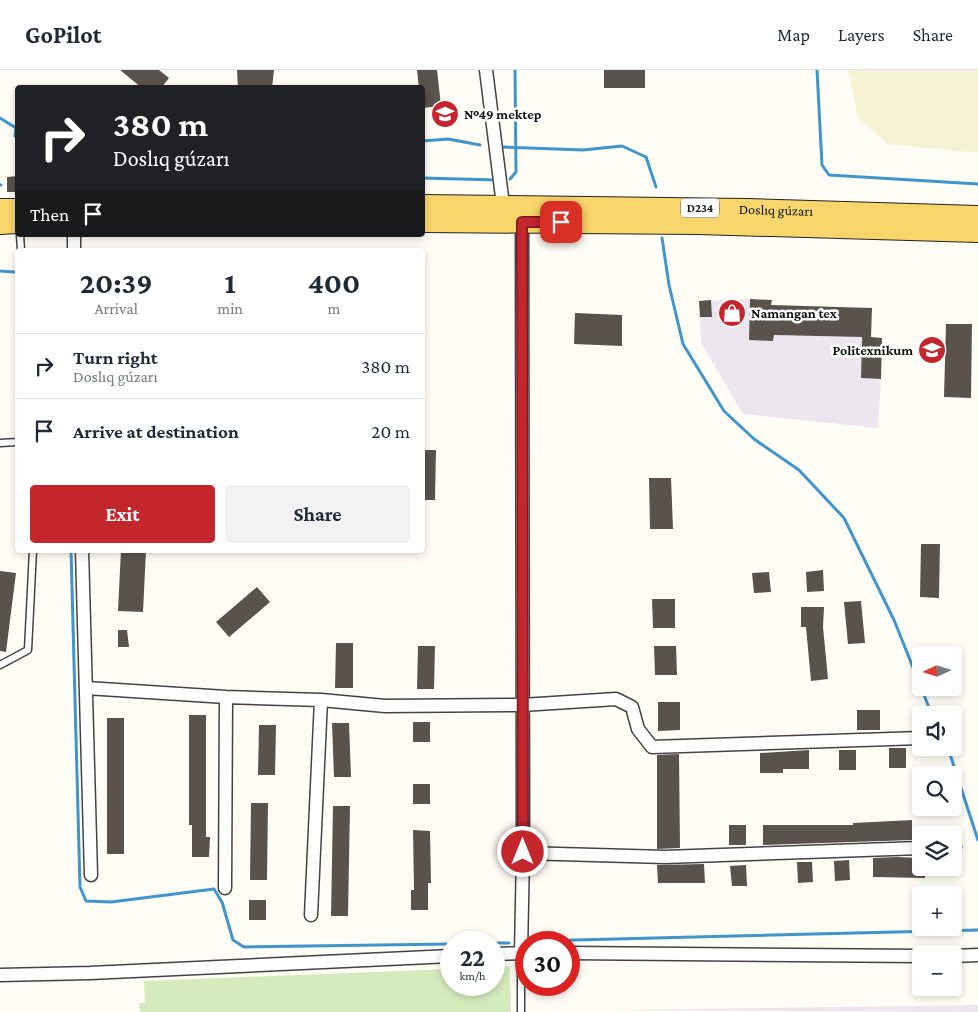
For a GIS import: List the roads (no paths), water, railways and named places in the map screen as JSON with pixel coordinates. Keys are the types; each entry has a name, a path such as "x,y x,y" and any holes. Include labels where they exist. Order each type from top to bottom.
{"main road":[{"name":"Doslıq gúzarı","path":"425,205 738,209 978,216"},
{"name":"Doslıq gúzarı","path":"425,222 698,224 978,232"}],"street":[{"path":"486,70 503,205"},
{"path":"522,222 524,931"},
{"path":"82,553 91,875"},
{"path":"86,688 226,697 321,700 385,706 522,705 616,699 632,707 638,729 652,747 912,738"},
{"path":"225,888 226,697"},
{"path":"311,915 321,700"},
{"path":"523,852 665,856 912,848"},
{"path":"580,953 912,956"},
{"path":"962,956 978,956"},
{"path":"0,975 90,973 440,957"}],"lane":[{"path":"10,219 15,233"},
{"path":"0,444 15,442"},
{"path":"0,664 28,650 33,553"},
{"path":"521,1012 522,996"}],"waterway":[{"path":"510,179 516,172 515,70"},
{"path":"817,70 822,165 829,175 978,184"},
{"path":"0,118 15,127"},
{"path":"425,141 448,139 480,145"},
{"path":"503,147 583,150 622,146 646,157 656,187"},
{"path":"425,178 497,180"},
{"path":"662,238 669,285 683,344 724,411 754,439 799,470 844,518 894,620 928,706"},
{"path":"0,271 14,272"},
{"path":"71,553 80,887 86,901 111,902 214,889 222,902 233,940 244,947 440,944"},
{"path":"951,756 978,840"},
{"path":"580,940 978,930"}],"place":[{"name":"№49 mektep","path":"445,114"},
{"name":"Namangan tex","path":"732,313"},
{"name":"Politexnikum","path":"932,350"}]}
